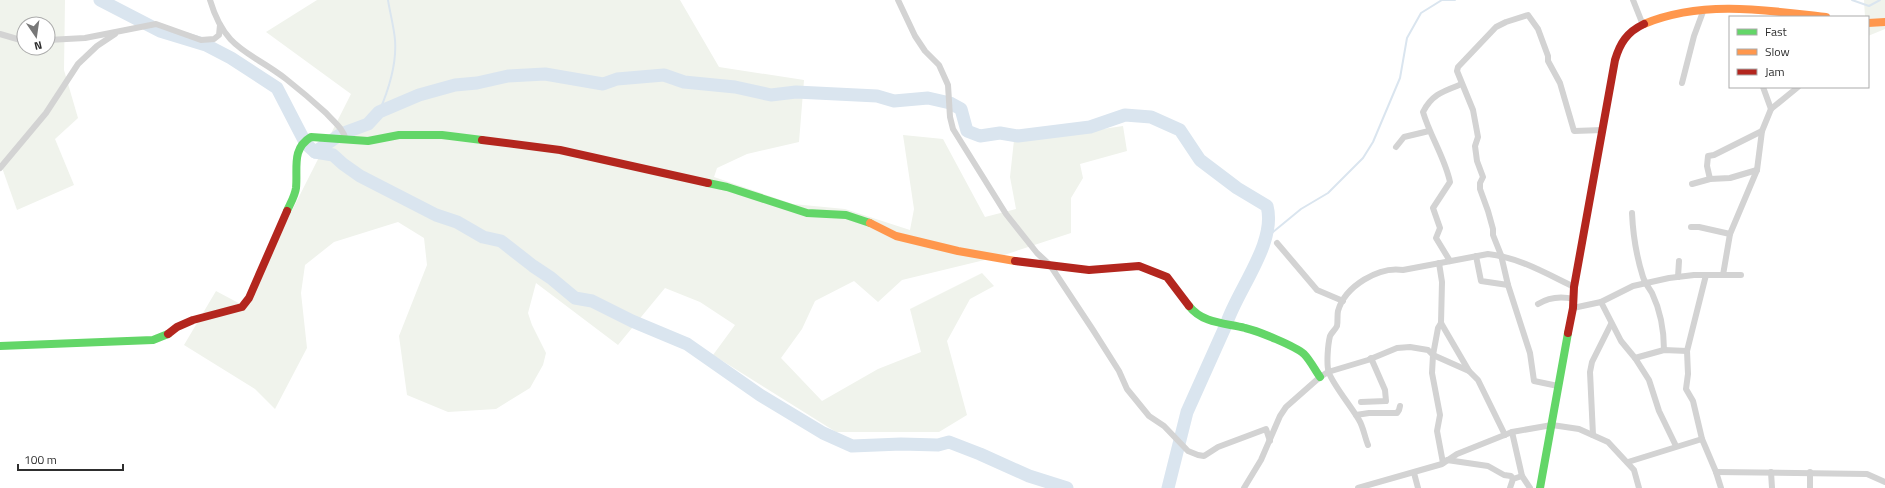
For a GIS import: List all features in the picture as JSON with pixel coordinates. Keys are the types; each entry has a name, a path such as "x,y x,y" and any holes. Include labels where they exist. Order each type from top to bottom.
{"street":[{"path":"210,0 223,32 237,47 286,79 319,106 339,126 344,133 346,140"},
{"path":"898,0 915,36 925,51 939,65 948,85 950,117 954,129 1006,214 1038,253 1050,265 1093,330 1127,389 1149,416 1164,426 1188,451 1198,455 1204,456 1218,447 1266,429 1270,441"},
{"path":"1633,0 1643,25"},
{"path":"1540,488 1573,308 1574,287 1618,49 1628,35 1643,25 1654,20 1704,9 1719,7 1755,13 1808,16"},
{"path":"1682,83 1694,36 1704,9"},
{"path":"1558,386 1534,381 1530,354 1493,236 1493,229 1488,211 1480,189 1480,183 1483,178 1477,161 1475,146 1478,137 1476,124 1473,110 1462,84 1458,67 1496,27 1528,15 1538,29 1548,56 1548,61 1560,83 1574,131 1603,130"},
{"path":"1869,23 1885,22"},
{"path":"56,40 85,38 156,24 202,40 214,39 219,35 220,26"},
{"path":"0,168 46,113 78,64 97,46 118,32"},
{"path":"0,34 16,39"},
{"path":"1450,261 1436,238 1440,228 1433,208 1450,182 1447,168 1429,131 1423,112 1429,101 1441,93 1462,84"},
{"path":"1763,88 1771,109"},
{"path":"1723,275 1730,234 1756,170 1762,131 1771,109 1797,88"},
{"path":"1396,147 1404,137 1429,131"},
{"path":"1710,179 1707,166 1708,156 1714,155 1762,131"},
{"path":"0,346 153,340 164,336 177,327 193,320 242,307 249,298 296,190 298,150 303,142 311,137 324,137 336,140 368,141 399,136 442,136 560,150 728,187 807,213 846,215 871,223 896,236 992,258 1089,270 1139,266 1167,277 1193,311 1215,322 1246,328 1290,346 1304,354 1320,377"},
{"path":"1692,184 1710,179 1730,178 1756,170"},
{"path":"1632,213 1634,241 1646,284 1656,302 1662,321 1664,331 1664,350"},
{"path":"1691,227 1699,227 1730,234"},
{"path":"1277,243 1317,290 1343,301"},
{"path":"1368,446 1360,421 1328,372 1330,335 1337,326 1338,310 1343,301 1356,286 1373,273 1393,268 1403,270 1488,254 1500,255 1524,264 1574,287"},
{"path":"1476,256 1481,281 1508,285"},
{"path":"1678,277 1679,261"},
{"path":"1439,263 1442,282 1441,323 1438,328 1433,355 1433,384 1440,415 1437,431 1445,462"},
{"path":"1573,308 1601,302 1633,286 1678,277 1741,275"},
{"path":"1706,276 1687,351 1688,374 1686,389 1693,401 1702,439 1721,488"},
{"path":"1538,304 1544,300 1555,297 1574,299"},
{"path":"1601,302 1621,341 1635,358 1649,380 1659,411 1676,446"},
{"path":"1441,323 1469,371 1478,380 1505,435"},
{"path":"1593,435 1590,372 1592,362 1611,324"},
{"path":"1244,488 1270,441 1280,416 1286,407 1320,377 1328,372 1397,348 1410,347 1428,350 1433,355 1469,371"},
{"path":"1635,358 1664,350 1687,351"},
{"path":"1361,402 1386,401 1385,390 1371,358"},
{"path":"1356,415 1370,413 1397,413 1400,406"},
{"path":"1358,488 1414,473 1445,462 1457,454 1512,432 1552,425 1579,429 1608,442 1634,470 1639,488"},
{"path":"1512,432 1522,476 1530,488"},
{"path":"1628,462 1702,439"},
{"path":"1445,462 1488,466 1511,476 1513,479"},
{"path":"1716,472 1810,472 1867,474 1885,482"},
{"path":"1771,472 1772,488"},
{"path":"1810,472 1810,488"},
{"path":"1414,473 1418,488"},
{"path":"1513,479 1522,476"},
{"path":"1510,488 1513,479"}],"shaded area":[{"path":"0,0 65,0 64,70 78,118 55,139 74,185 17,210 0,162"},
{"path":"317,0 680,0 719,67 804,80 799,142 747,154 717,168 714,177 793,204 845,209 910,230 914,209 903,135 943,139 985,217 1016,209 1010,177 1014,140 1123,126 1127,151 1080,164 1083,178 1071,198 1071,233 1001,256 902,280 878,302 854,281 815,301 802,329 781,358 822,401 878,369 921,352 910,309 982,273 994,286 970,299 947,341 967,415 939,432 836,432 713,355 735,325 700,302 665,288 618,345 536,283 528,313 532,325 546,353 543,365 530,388 496,409 448,412 407,395 399,336 427,265 424,238 398,222 334,242 305,265 301,293 307,348 275,409 255,389 184,345 216,291 246,307 273,248 351,94 266,32"},
{"path":"1864,0 1885,0 1885,29 1869,36 1869,16 1865,16"}],"waterway":[{"path":"100,0 160,31 206,45 231,58 277,88 306,144 315,152 333,155 360,176 436,215 457,222 483,237 501,241 575,298 592,301 632,321 687,344 760,395 823,433 852,446 901,444 938,445 949,442 1029,476 1067,488"},
{"path":"379,112 389,86 395,59 394,35 388,0"},
{"path":"1267,237 1301,209 1328,193 1363,158 1373,142 1400,78 1407,38 1421,13 1442,0 1455,0"},
{"path":"1852,0 1869,6 1880,0"},
{"path":"315,152 341,134 368,124 379,112 419,95 455,85 477,83 508,76 545,74 603,84 617,79 664,75 684,82 735,87 771,95 796,92 877,96 894,101 928,98 950,103 961,109 967,131 980,136 1000,133 1018,136 1090,127 1125,115 1151,117 1180,130 1200,160 1237,188 1267,206 1269,220 1261,251 1231,311 1187,412 1168,488"}],"traffic: fast":[{"path":"287,211 294,197 298,153 300,147 311,137 368,141 399,135 442,135 482,140"},
{"path":"708,183 727,187 807,213 846,215 870,223"},
{"path":"1189,306 1195,312 1208,320 1251,330 1293,347 1306,356 1320,377"},
{"path":"1540,488 1568,333"},
{"path":"0,346 153,340 168,334"}],"traffic: slow":[{"path":"1644,24 1688,12 1711,9 1757,10 1817,16"},
{"path":"1869,23 1885,22"},
{"path":"870,223 896,236 958,251 1015,261"}],"traffic: jam":[{"path":"1568,333 1573,308 1574,287 1615,60 1619,48 1629,34 1644,24"},
{"path":"482,140 560,150 708,183"},
{"path":"168,334 177,327 193,320 242,307 249,298 287,211"},
{"path":"1015,261 1089,270 1139,266 1167,277 1189,306"}]}
